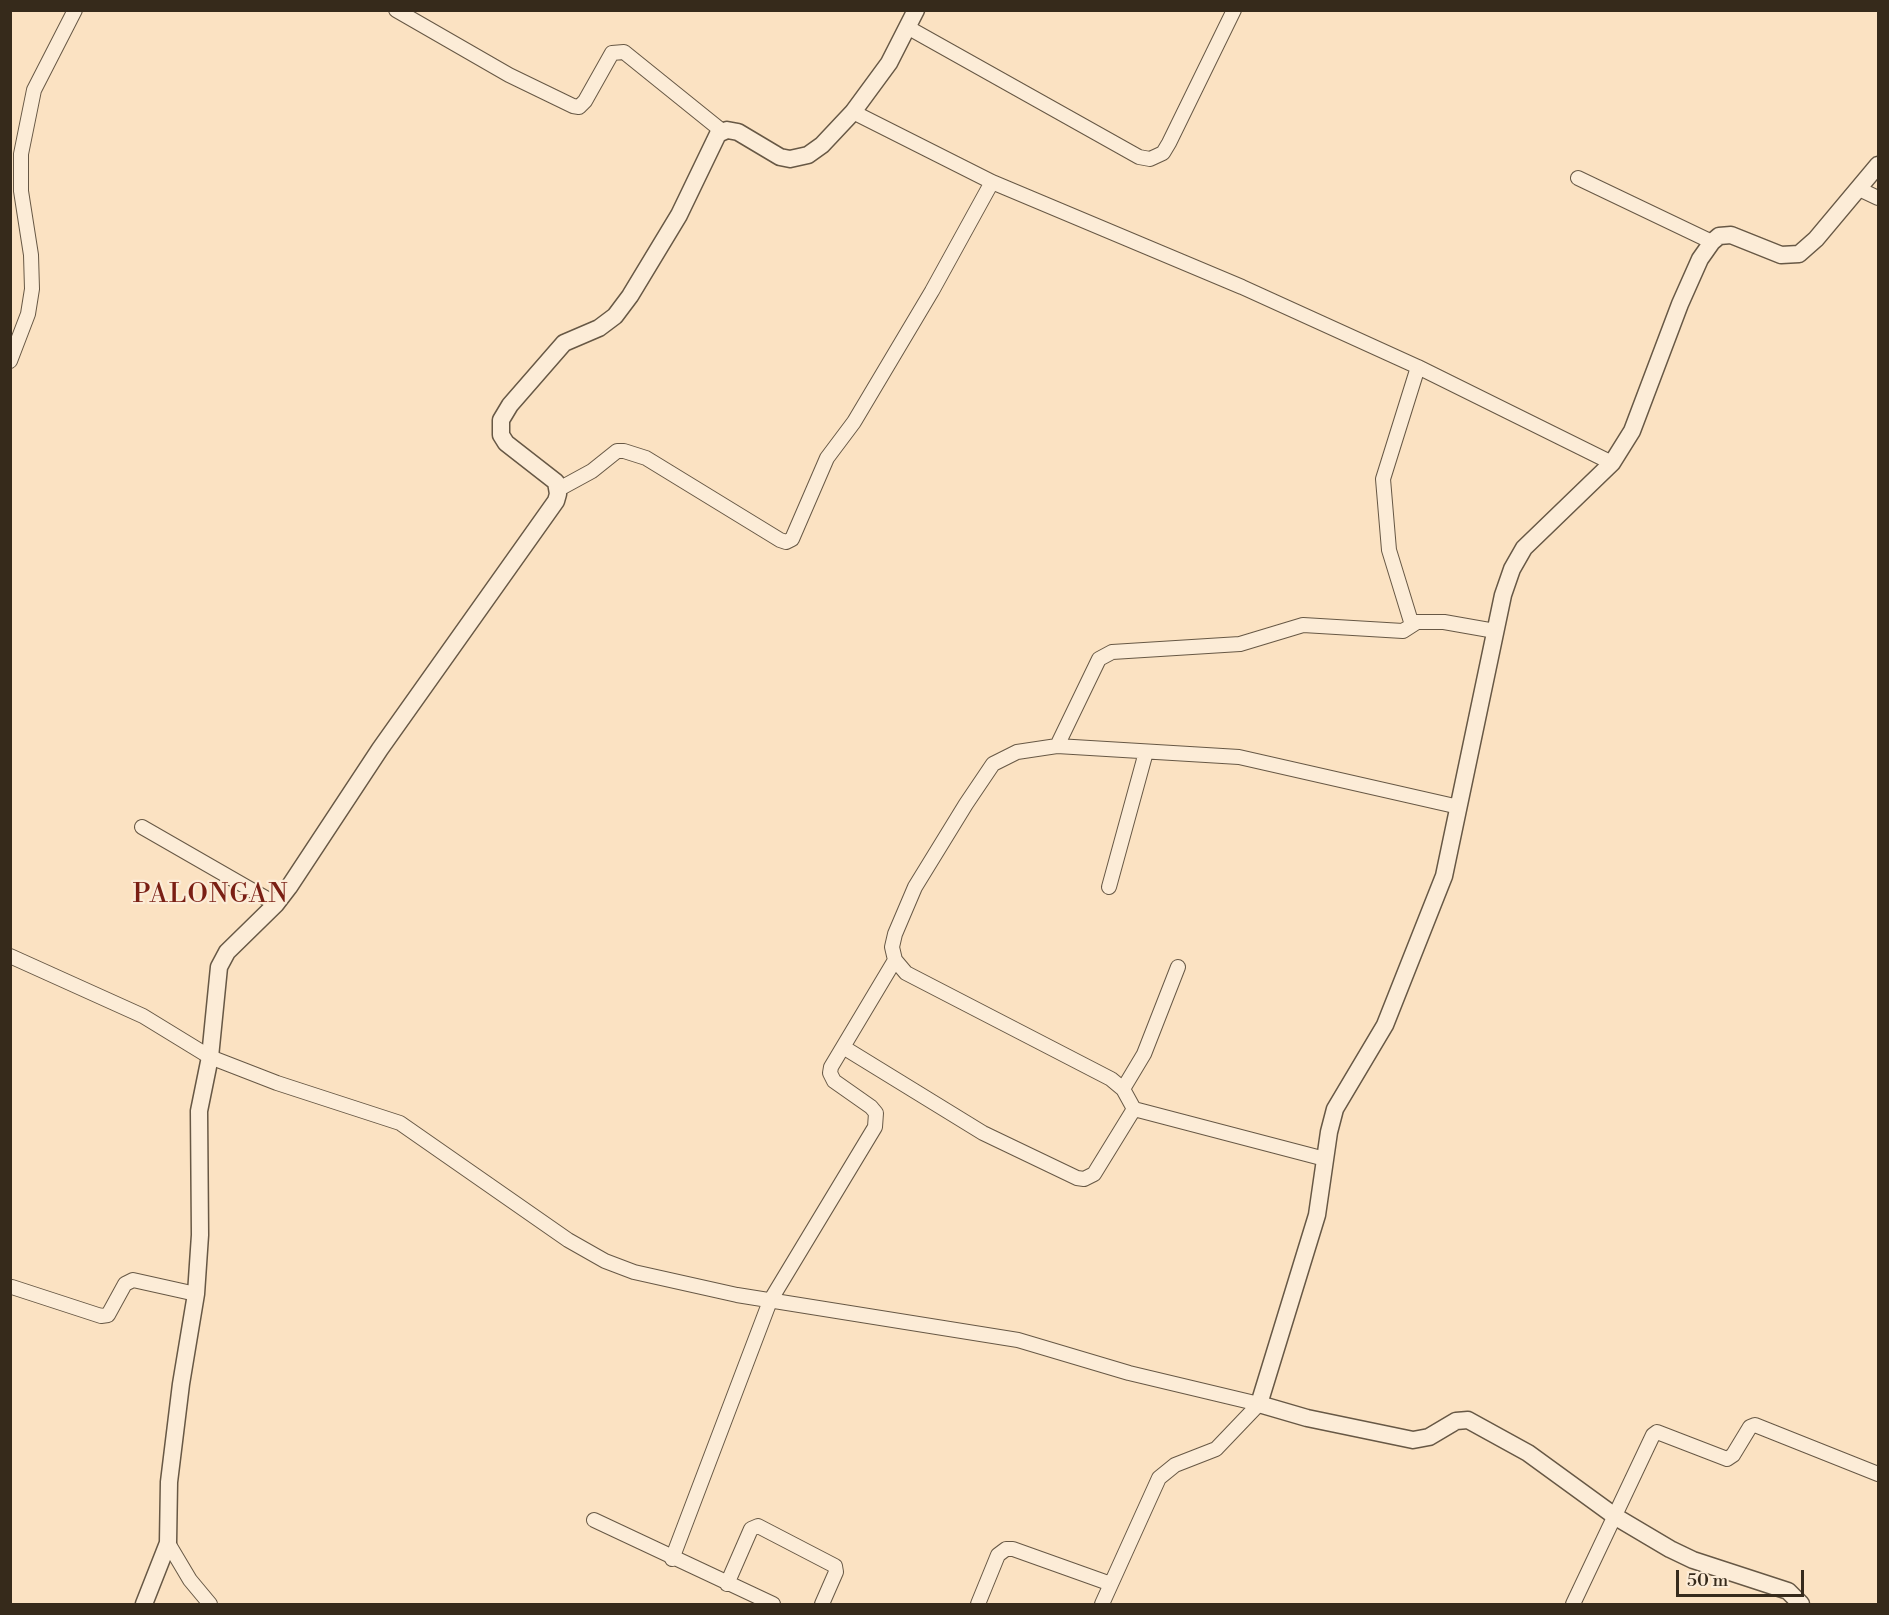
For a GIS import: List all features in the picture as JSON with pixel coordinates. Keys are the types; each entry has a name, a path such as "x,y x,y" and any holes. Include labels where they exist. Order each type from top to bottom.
{"street":[{"path":"10,361 28,314 32,289 31,255 21,191 21,154 39,77 75,10"},
{"path":"396,10 509,75 573,106 579,107 585,101 612,53 624,52 722,131 738,132 780,157 797,159 822,145 853,112 889,63 916,10"},
{"path":"907,27 1139,157 1150,159 1162,153 1169,143 1234,10"},
{"path":"853,112 992,182 1242,287 1418,367 1611,463"},
{"path":"559,489 550,477 506,443 501,435 501,420 510,405 564,343 599,328 615,316 625,303 679,215 713,140 722,131"},
{"path":"1102,1605 1159,1478 1175,1465 1216,1449 1259,1404 1317,1215 1335,1109 1385,1025 1444,876 1495,631 1503,595 1512,569 1524,548 1611,463 1632,431 1680,304 1700,259 1712,242 1719,236 1731,235 1781,255 1799,254 1816,239 1878,165"},
{"path":"1578,178 1712,242"},
{"path":"144,1605 168,1543 169,1482 181,1384 196,1294 200,1235 199,1111 210,1057 219,968 227,952 276,904 437,666 549,512 559,489 592,471 617,451 624,451 646,458 780,540 792,539 827,459 854,422 926,301 992,182"},
{"path":"1859,189 1878,198"},
{"path":"1412,625 1389,550 1383,479 1418,367"},
{"path":"1057,746 1099,659 1105,654 1240,644 1303,625 1403,631 1412,625 1444,622 1495,631"},
{"path":"1325,1159 1134,1109 1123,1089 1111,1079 906,973 895,960 892,947 895,934 915,887 993,764 1017,752 1057,746 1239,757 1459,807"},
{"path":"1108,886 1146,752"},
{"path":"142,827 276,904"},
{"path":"10,956 143,1016 210,1057 277,1083 400,1123 539,1222 605,1261 662,1279 770,1301 1018,1340 1129,1373 1259,1404 1307,1418 1413,1440 1430,1437 1456,1421 1468,1420 1528,1453 1616,1517 1693,1560 1788,1592 1797,1598 1801,1605"},
{"path":"672,1559 697,1500 770,1301 875,1127 876,1113 831,1077 831,1067 895,960"},
{"path":"1123,1089 1144,1054 1178,967"},
{"path":"843,1047 983,1133 1077,1178 1084,1179 1094,1174 1134,1109"},
{"path":"12,1287 101,1316 108,1315 125,1284 133,1280 196,1294"},
{"path":"1573,1605 1653,1435 1657,1432 1727,1459 1733,1455 1750,1427 1755,1425 1878,1474"},
{"path":"594,1520 773,1605"},
{"path":"727,1584 751,1529 758,1526 835,1566 836,1572 822,1605"},
{"path":"168,1543 190,1580 210,1605"},
{"path":"978,1605 998,1555 1006,1549 1013,1549 1111,1584"}],"district":[{"name":"PALONGAN","path":"211,896"}]}
